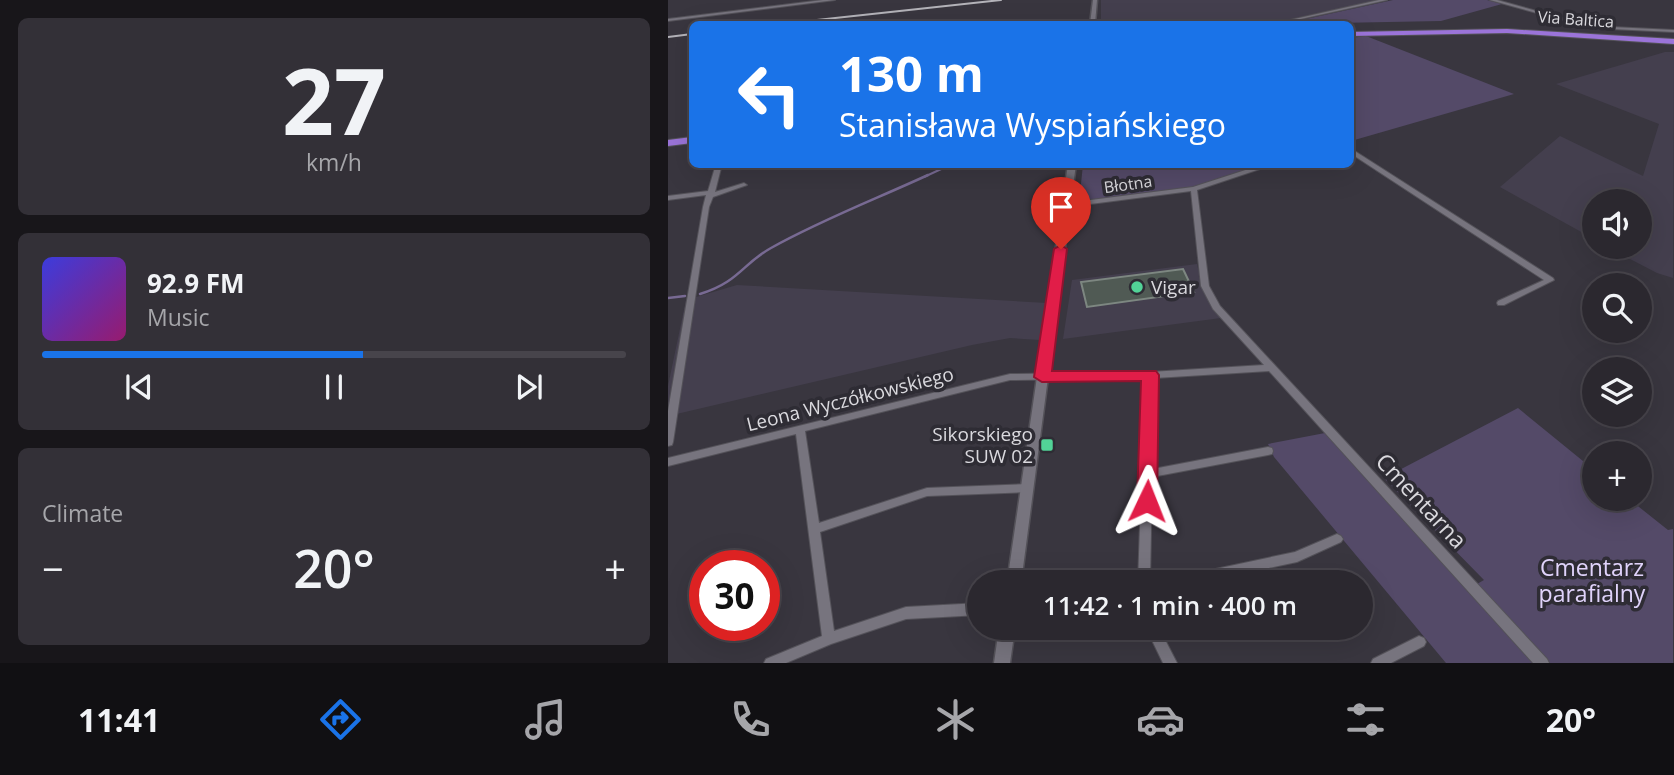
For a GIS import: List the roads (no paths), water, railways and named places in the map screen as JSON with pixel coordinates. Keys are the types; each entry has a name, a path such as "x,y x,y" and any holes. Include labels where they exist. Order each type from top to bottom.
{"highway":[{"name":"Via Baltica","path":"1354,33 1507,31 1674,41"},
{"path":"668,141 689,138"}],"street":[{"path":"668,20 832,0"},
{"path":"1092,21 1095,0"},
{"path":"1288,21 1385,0"},
{"path":"1492,0 1590,27 1674,32"},
{"path":"735,13 736,21"},
{"path":"1354,153 1548,277 1549,283 1501,303"},
{"path":"668,442 672,387 706,206 718,168"},
{"path":"1016,570 1072,168"},
{"name":"Błotna","path":"1067,205 1194,189 1260,168"},
{"path":"668,198 711,193 744,185"},
{"name":"Cmentarna","path":"1194,189 1199,247 1208,295 1268,368 1542,663"},
{"name":"Leona Wyczółkowskiego","path":"668,462 1010,377 1150,375 1268,368"},
{"path":"1144,570 1150,375"},
{"path":"800,429 830,639"},
{"path":"1148,474 1268,451"},
{"path":"813,530 927,492 1028,488"},
{"path":"1235,570 1297,557 1337,539"},
{"path":"771,663 906,613 967,611"},
{"path":"1002,663 1005,640"},
{"path":"1158,640 1170,663"},
{"path":"1378,663 1419,642"}],"waterway":[{"path":"924,177 943,168"},
{"path":"700,294 723,284 761,254 790,238 928,175"},
{"path":"668,298 685,296"}],"railway":[{"path":"808,21 1001,0"},
{"path":"668,37 689,34"}],"place":[{"name":"Vigar","path":"1137,287"},
{"name":"Sikorskiego SUW 02","path":"1047,445"}],"park label":[{"name":"Cmentarz parafialny","path":"1592,581"}]}
